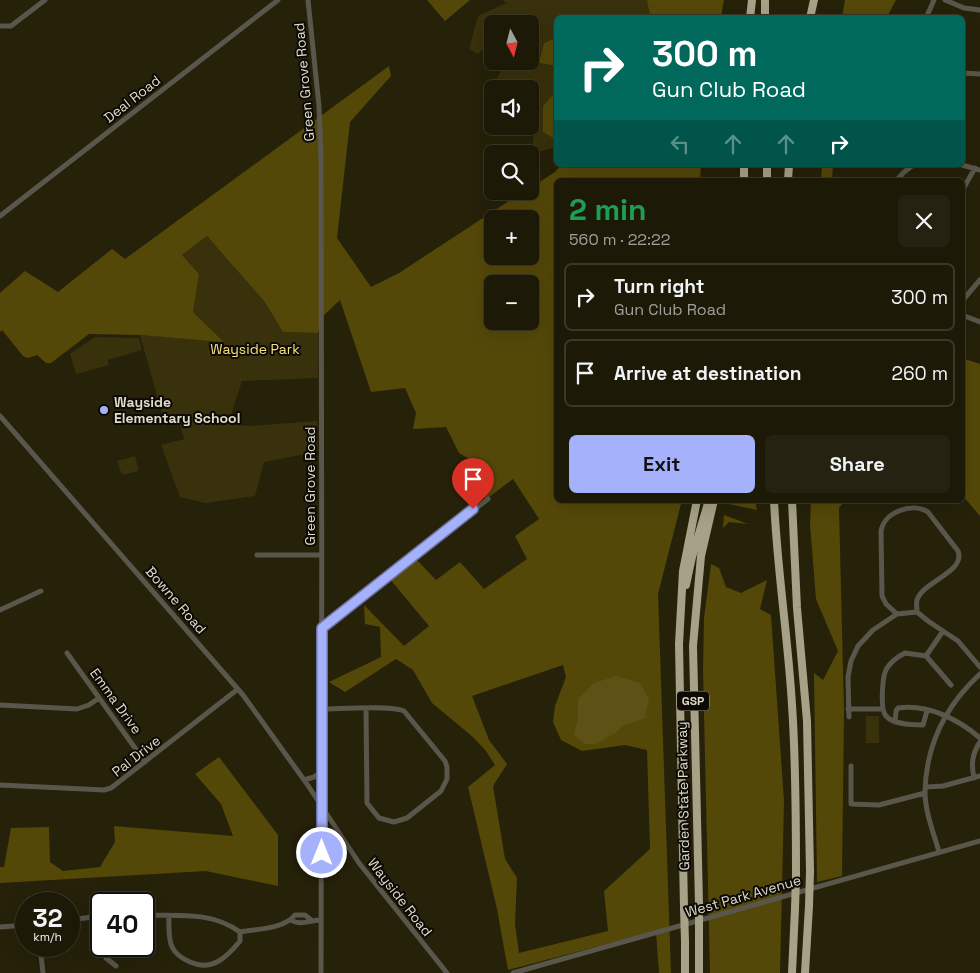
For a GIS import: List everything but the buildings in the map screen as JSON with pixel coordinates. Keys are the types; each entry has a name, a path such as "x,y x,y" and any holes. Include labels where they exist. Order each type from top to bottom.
{"highway":[{"path":"750,15 752,0"},
{"path":"765,0 765,15"},
{"path":"811,15 814,0"},
{"name":"Garden State Parkway","path":"685,973 679,681 683,570 696,503"},
{"path":"682,609 692,557 708,503"},
{"name":"Garden State Parkway","path":"699,973 693,646 701,556 713,503"},
{"path":"774,503 777,553 793,713 796,876 792,973"},
{"path":"792,503 797,608 807,731 810,871 805,973"}],"street":[{"path":"0,26 11,26 45,0"},
{"name":"Deal Road","path":"0,216 278,0"},
{"name":"Green Grove Road","path":"308,0 320,126 323,842 321,973"},
{"path":"927,15 934,0"},
{"path":"945,0 964,8 980,10"},
{"path":"965,73 980,74"},
{"path":"898,178 911,167"},
{"path":"965,187 977,169"},
{"path":"965,298 980,280"},
{"path":"965,316 980,322"},
{"name":"Bowne Road","path":"0,416 238,689 260,717 322,808"},
{"path":"322,628 488,498"},
{"path":"897,614 886,604 882,596 882,525 892,514 900,510 921,509 928,512 960,555 957,565 917,598 917,612 958,641 980,667"},
{"path":"257,555 322,555"},
{"path":"0,610 41,591"},
{"path":"849,718 848,677 853,655 865,637 897,614 917,612"},
{"path":"926,656 943,631"},
{"name":"Emma Drive","path":"67,653 145,762"},
{"path":"927,711 923,725 896,722 886,717 882,709 884,675 888,666 905,653 926,656 951,685"},
{"path":"939,852 929,815 926,790 931,750 946,714 956,699 980,674"},
{"name":"Pal Drive","path":"0,785 108,790 238,689"},
{"path":"0,705 77,709 89,705 99,698"},
{"path":"896,722 896,711 898,708 946,714 980,738"},
{"path":"322,709 366,709 399,709 404,711 444,761 447,767 447,779 441,791 406,818 399,821 386,821 379,818 367,803 366,709"},
{"path":"848,709 882,709"},
{"path":"851,766 851,804 879,805 926,790 977,777 972,762 980,742"},
{"path":"304,780 322,772"},
{"name":"Wayside Road","path":"322,808 376,886 447,973"},
{"path":"323,842 342,838"},
{"name":"West Park Avenue","path":"513,973 980,841"},
{"path":"155,915 203,916 224,922 240,932 282,924 295,916 305,915 311,920 321,920"},
{"path":"169,916 172,947 181,958 196,965 208,966 218,962 240,942 240,932"},
{"path":"0,927 15,926"},
{"path":"41,957 43,973"},
{"path":"106,957 116,966"}],"green space":[{"path":"503,0 648,0 650,15 554,15 554,39 544,43 539,63 539,15 484,15 484,48 478,54 469,49 478,16 506,3"},
{"path":"539,63 554,66 554,93 543,107 543,132 554,139 554,148 539,152 539,145 532,145 534,135 539,135 539,80 501,80 497,78 502,70 539,70"},
{"name":"Wayside Park","path":"207,236 264,301 283,332 318,333 318,378 242,381 228,424 249,426 317,421 317,452 264,462 255,496 205,503 180,497 161,445 184,439 177,414 163,417 140,335 223,341 193,312 199,274 182,255"},
{"path":"95,337 139,338 142,350 108,360 109,365 76,374 70,354"},
{"path":"135,456 139,471 122,475 117,461"},
{"path":"866,716 879,716 879,743 866,743"}],"shaded area":[{"path":"427,0 470,0 445,21"},
{"path":"648,0 724,0 721,15 650,15"},
{"path":"845,0 896,0 888,15 842,15"},
{"path":"554,39 554,66 539,63 544,43"},
{"path":"389,66 391,76 350,122 337,238 371,287 399,273 484,217 484,265 539,265 539,210 495,210 510,200 539,200 539,182 559,167 701,167 700,178 554,178 554,503 681,503 658,594 671,973 659,973 656,931 508,970 497,909 468,787 495,765 486,751 473,737 432,703 413,670 396,659 345,692 329,682 381,657 380,627 365,624 364,605 404,646 429,626 389,578 414,557 436,580 460,562 484,589 527,559 515,536 539,519 513,479 485,500 474,462 459,453 446,427 413,429 416,413 405,388 371,392 340,300 322,317 318,333 283,332 264,301 207,236 182,255 199,274 193,312 224,342 140,335 89,334 51,363 46,363 37,355 28,358 23,356 2,330 0,332 0,293 25,271 58,292 112,249 125,259","holes":["563,665 566,677 555,706 553,722 561,740 582,751 625,745 647,750 650,849 604,891 608,931 519,953 515,924 517,878 505,859 493,786 507,764 489,740 472,696"]},
{"path":"554,93 554,139 543,132 543,106"},
{"path":"822,167 833,167 832,178 821,178"},
{"path":"965,359 980,364 980,516 965,498"},
{"path":"756,503 757,510 729,504"},
{"path":"811,503 843,503 839,508 844,712 842,876 817,882 814,673 823,680 838,651 816,599 810,524"},
{"path":"724,515 748,524 729,522 723,528"},
{"path":"711,564 719,568 726,587 741,593 767,580 760,609 771,615 784,801 780,973 710,973 703,670 704,618"},
{"path":"616,676 640,683 649,699 645,718 623,726 596,744 585,744 574,735 578,718 578,699 594,683"},
{"path":"219,757 278,835 278,886 206,871 0,883 0,867 4,867 11,828 49,827 50,862 63,871 100,867 115,842 114,826 233,836 221,804 195,774"}],"place":[{"name":"Wayside Elementary School","path":"104,410"}],"route":[{"path":"322,853 322,628 374,589 473,509"}]}
